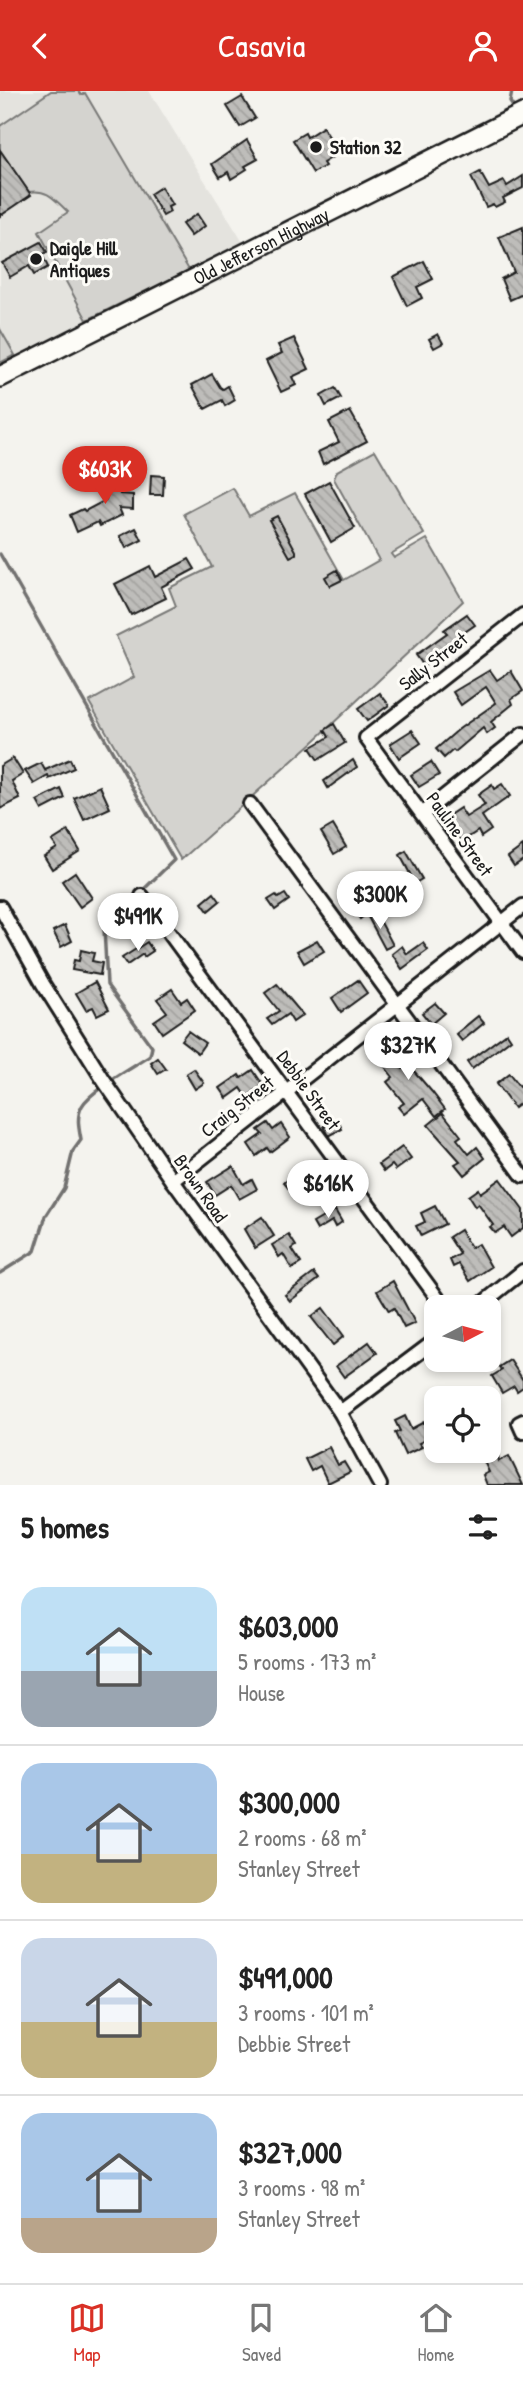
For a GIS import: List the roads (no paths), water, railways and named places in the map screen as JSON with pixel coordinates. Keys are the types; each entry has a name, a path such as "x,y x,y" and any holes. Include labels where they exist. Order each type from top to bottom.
{"main road":[{"name":"Old Jefferson Highway","path":"0,377 523,114"}],"street":[{"name":"Sally Street","path":"366,738 523,615"},
{"path":"422,814 523,734"},
{"name":"Pauline Street","path":"366,738 523,952"},
{"path":"250,804 523,1176"},
{"name":"Debbie Street","path":"142,896 435,1295"},
{"name":"Craig Street","path":"173,1181 523,906"},
{"name":"Brown Road","path":"0,907 43,985 107,1085 340,1412 380,1485"},
{"path":"493,1295 523,1271"},
{"path":"340,1412 424,1349"}],"waterway":[{"path":"512,91 510,102 514,108"},
{"path":"0,554 174,860 104,928 107,985 152,1047 150,1056 103,1086 82,1106 79,1119 81,1140 73,1151 64,1188 46,1216 35,1251 0,1273"}],"place":[{"name":"Station 32","path":"316,147"},
{"name":"Daigle Hill Antiques","path":"36,259"}]}
